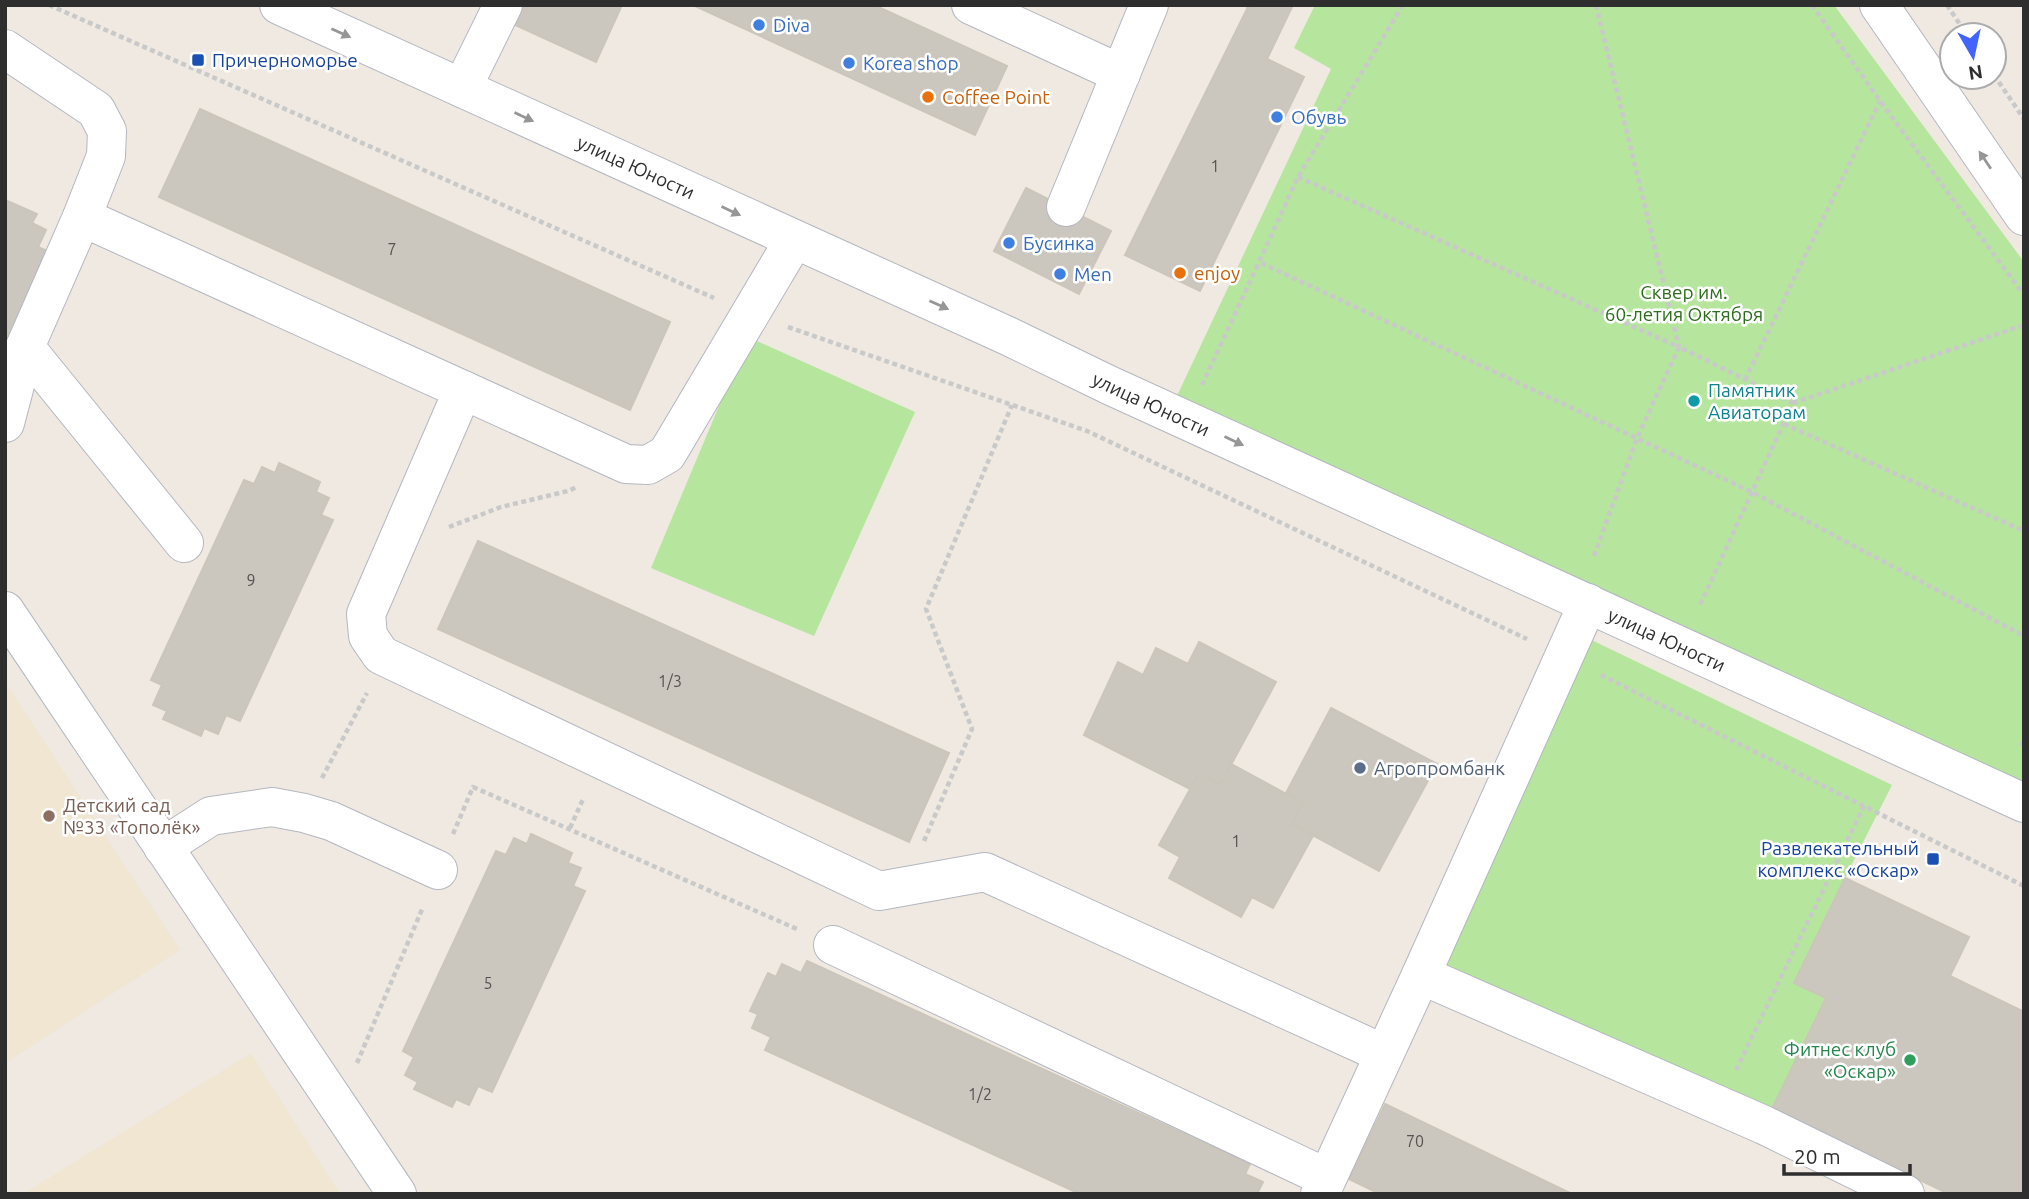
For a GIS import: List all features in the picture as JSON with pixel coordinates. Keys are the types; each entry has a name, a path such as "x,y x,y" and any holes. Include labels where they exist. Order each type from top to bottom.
{"street":[{"name":"улица Юности","path":"279,5 2024,803"},
{"path":"462,89 503,5"},
{"path":"971,5 1121,74"},
{"path":"1066,207 1149,5"},
{"path":"1879,5 2024,216"},
{"path":"5,49 96,110 107,131 106,156 25,347 5,423"},
{"path":"82,217 626,464 648,465 667,454 794,240"},
{"path":"25,347 184,543"},
{"path":"463,390 366,614 368,636 381,655 879,891 985,872 1384,1054"},
{"path":"833,944 1324,1186 1588,603"},
{"path":"5,611 397,1194"},
{"path":"163,847 211,816 272,807 331,821 438,870"},
{"path":"1421,975 1764,1125 1905,1194"}],"path":[{"path":"49,5 750,314 1087,431 1565,657 2024,886"},
{"path":"1186,419 1298,177 1402,5"},
{"path":"1594,556 1637,438 1679,347 1596,5"},
{"path":"1812,5 2024,295"},
{"path":"1947,5 1958,21"},
{"path":"2005,91 2024,119"},
{"path":"1745,380 1880,101"},
{"path":"1298,177 1679,347 1793,403 2024,325"},
{"path":"1259,262 1752,492 2024,636"},
{"path":"1700,605 1793,403"},
{"path":"905,886 972,729 926,609 1012,405"},
{"path":"1784,424 2024,531"},
{"path":"442,530 500,507 568,491 626,464"},
{"path":"304,813 386,658"},
{"path":"2021,746 2024,740"},
{"path":"376,1017 473,787 833,944"},
{"path":"1719,1105 1864,806"}],"shaded area":[{"name":"Детский сад №33 «Тополёк»","path":"5,682 180,950 5,1063"},
{"path":"251,1053 340,1194 23,1194"}],"green space":[{"name":"Сквер им. 60-летия Октября","path":"1315,5 1834,5 2024,262 2024,785 1176,398 1331,69 1294,48"},
{"path":"748,337 915,412 814,636 651,568"},
{"path":"1575,632 1892,785 1794,982 1826,998 1772,1109 1421,975"}],"building":[{"path":"522,5 622,5 596,62 513,24"},
{"path":"693,5 874,5 1007,66 975,135"},
{"path":"1243,5 1293,5 1267,59 1304,77 1200,291 1125,255 1248,7"},
{"path":"200,109 670,322 630,410 159,197"},
{"path":"1026,188 1111,231 1079,294 994,251"},
{"path":"5,200 37,214 32,223 46,230 38,247 50,252 5,348"},
{"path":"279,463 320,482 316,492 329,498 321,515 333,520 240,721 226,715 218,734 204,728 201,736 163,719 167,711 153,705 162,685 151,680 244,480 254,484 262,467 275,473"},
{"path":"478,541 949,753 909,842 438,629"},
{"path":"1199,642 1276,682 1220,785 1199,773 1190,789 1084,735 1118,662 1143,675 1156,648 1188,664"},
{"path":"1331,708 1437,764 1379,871 1292,824 1303,803 1286,793"},
{"path":"1231,764 1303,803 1292,824 1313,836 1273,908 1252,897 1241,917 1169,878 1180,857 1159,845 1199,773 1220,785"},
{"path":"531,834 572,853 568,863 581,868 573,886 585,891 492,1092 478,1086 469,1105 456,1099 452,1107 414,1089 418,1082 405,1075 414,1057 403,1051 496,851 506,855 514,838 527,844"},
{"name":"Фитнес клуб «Оскар»","path":"1845,878 1969,937 1950,976 2024,1012 2024,1194 1949,1194 1772,1109 1826,998 1794,983"},
{"path":"807,961 1250,1164 1245,1174 1263,1182 1257,1194 1080,1194 765,1050 771,1037 752,1028 758,1014 750,1011 768,973 776,977 782,964 801,973"},
{"path":"1385,1104 1572,1194 1380,1194 1349,1179"}],"place":[{"name":"Diva","path":"759,25"},
{"name":"Причерноморье","path":"198,60"},
{"name":"Korea shop","path":"849,63"},
{"name":"Coffee Point","path":"928,97"},
{"name":"Обувь","path":"1277,117"},
{"name":"Бусинка","path":"1009,243"},
{"name":"enjoy","path":"1180,273"},
{"name":"Men","path":"1060,274"},
{"name":"Памятник Авиаторам","path":"1694,401"},
{"name":"Агропромбанк","path":"1360,768"},
{"name":"Детский сад №33 «Тополёк»","path":"49,816"},
{"name":"Развлекательный комплекс «Оскар»","path":"1933,859"},
{"name":"Фитнес клуб «Оскар»","path":"1910,1060"}]}
